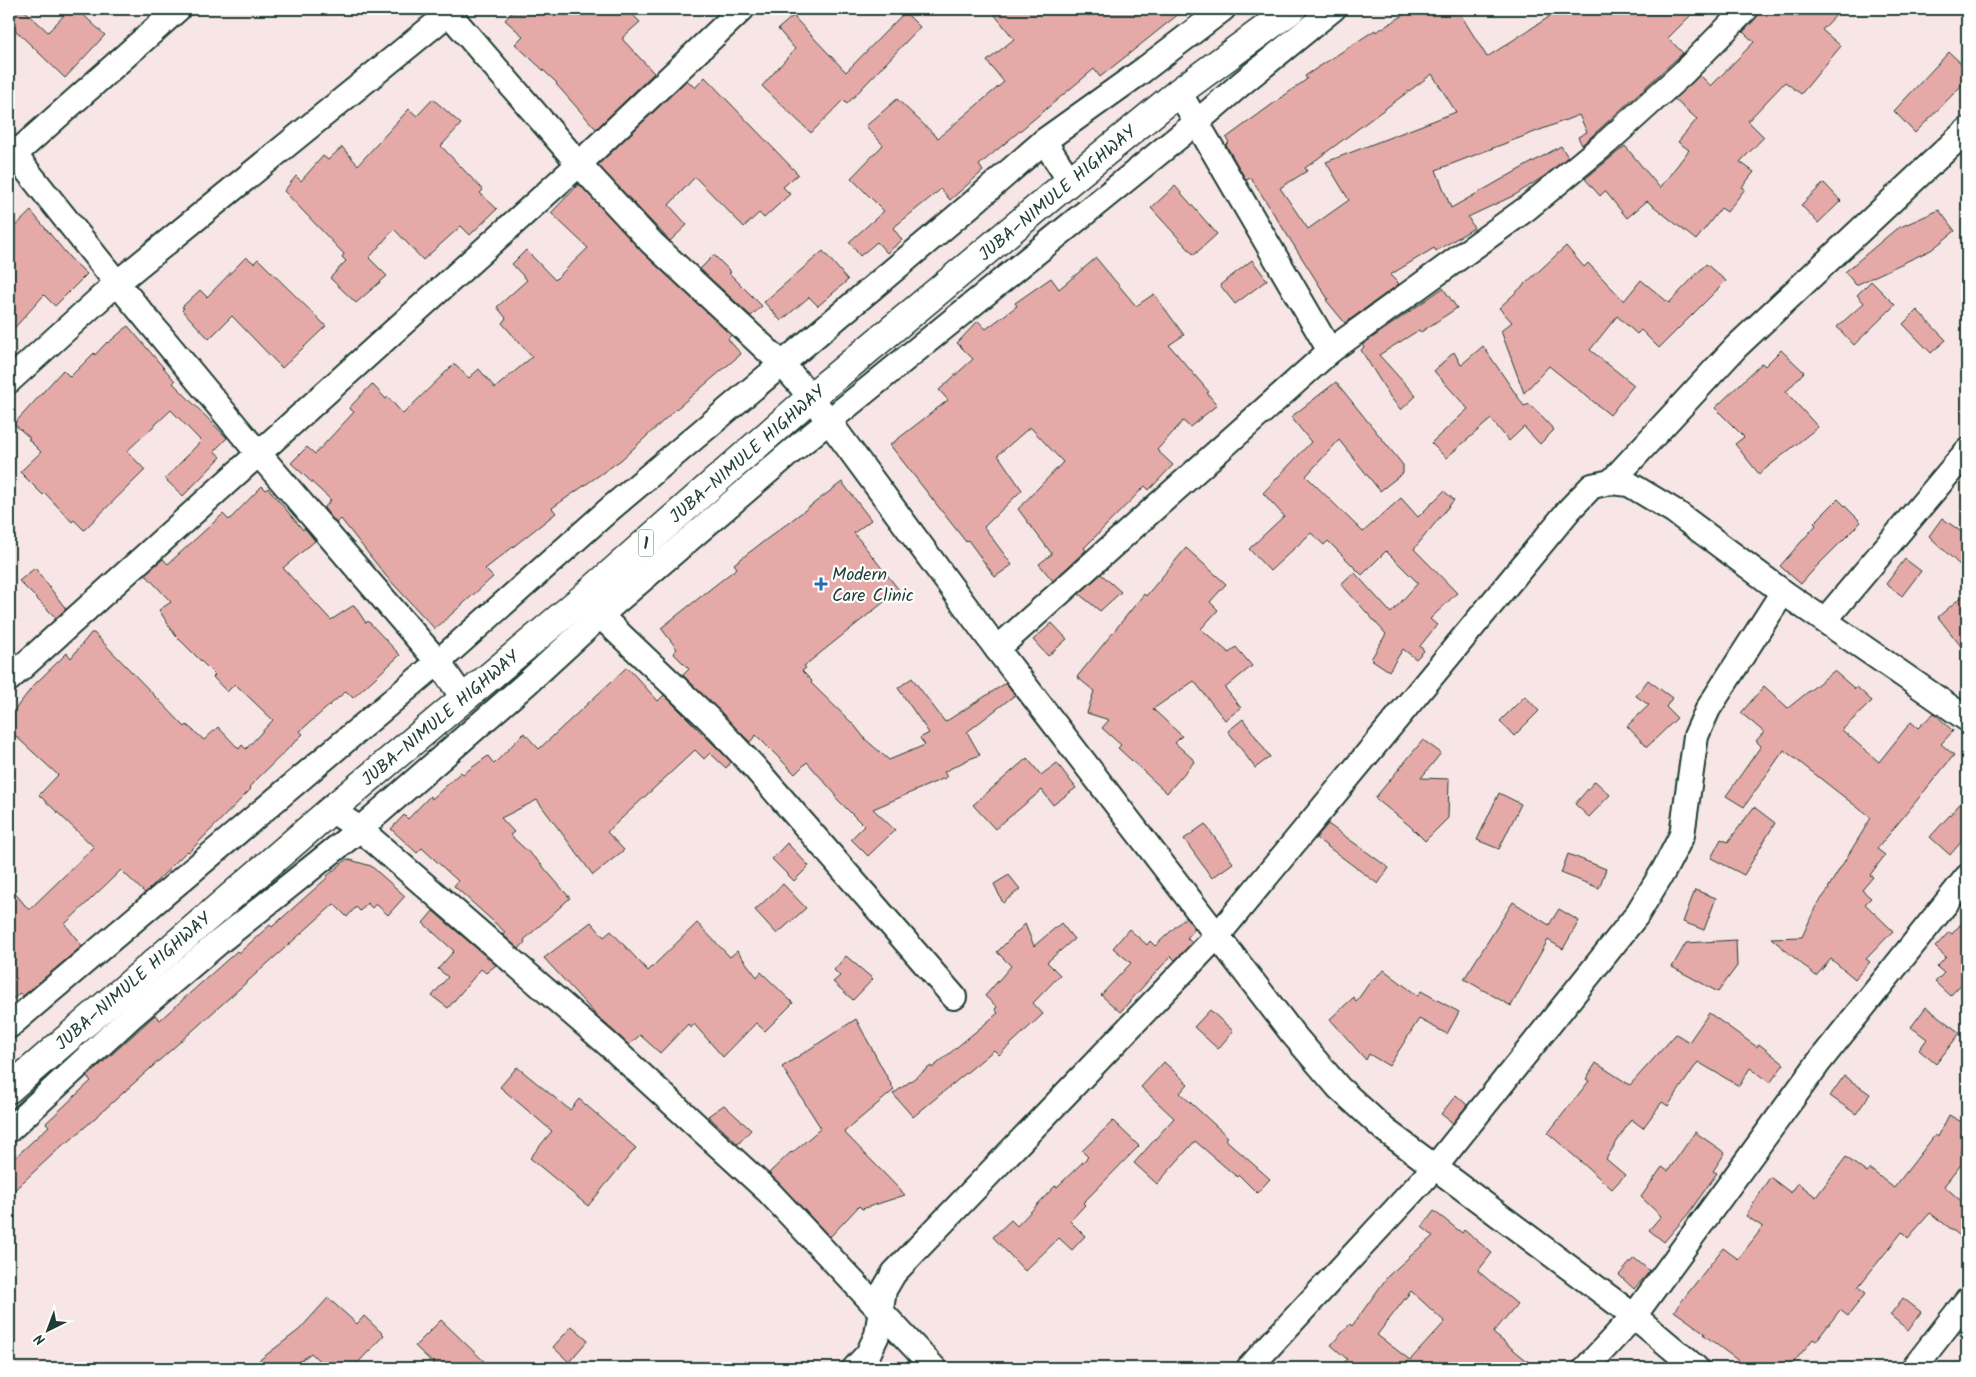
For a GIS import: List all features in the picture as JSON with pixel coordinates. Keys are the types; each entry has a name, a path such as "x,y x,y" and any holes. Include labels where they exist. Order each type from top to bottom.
{"main road":[{"name":"JUBA–NIMULE HIGHWAY","path":"9,1089 331,810 464,699 592,607 811,397 1179,92 1292,9"}],"street":[{"path":"178,9 12,152 117,283 258,453 438,662 464,699"},
{"path":"9,679 579,164 742,9"},
{"path":"9,1026 438,662 612,508 1044,141 1142,71 1223,9"},
{"path":"9,1130 132,1015 219,942 360,829 527,683 592,607 828,420 1197,122 1333,9"},
{"path":"997,649 1330,351 1468,252 1540,197 1606,142 1683,73 1746,9"},
{"path":"9,381 117,283 449,10 579,164 652,243 782,364 811,397 997,649 1217,936 1292,1032 1339,1088 1384,1130 1634,1316 1696,1368"},
{"path":"1179,92 1330,351"},
{"path":"1611,482 1736,347 1967,130"},
{"path":"1044,141 1070,181"},
{"path":"1824,620 1967,451"},
{"path":"855,1368 868,1354 877,1335 884,1290 894,1272 1217,936 1569,510 1592,486 1611,482 1629,484 1674,511 1783,592 1967,719"},
{"path":"1249,1368 1435,1168 1636,916 1682,835 1696,736 1708,709 1783,592"},
{"path":"592,607 709,719 755,768 954,997"},
{"path":"331,810 360,829 610,1046 769,1192 934,1368"},
{"path":"1586,1368 1634,1316 1819,1062 1967,877"},
{"path":"1914,1368 1967,1300"}],"building":[{"path":"9,9 23,9 48,32 70,9 77,9 105,35 65,78 9,24"},
{"path":"515,9 627,9 640,22 623,37 623,40 654,73 596,129 557,83 515,44 523,36 505,20"},
{"path":"990,9 1185,9 1100,77 1094,69 979,165 983,171 950,200 941,189 893,228 902,240 887,253 877,242 860,256 849,242 884,211 851,178 883,145 866,126 897,99 938,138 1004,82 987,61 1014,39"},
{"path":"1414,9 1457,9 1487,57 1549,17 1543,9 1697,9 1668,38 1683,53 1582,145 1578,137 1587,132 1579,115 1436,170 1451,208 1561,146 1568,157 1546,175 1515,195 1468,217 1474,228 1436,251 1434,248 1390,275 1399,284 1345,323 1326,300 1328,299 1251,178 1246,180 1226,145 1229,142 1226,138 1307,79 1305,76 1375,30 1376,32","holes":["1432,74 1456,112 1326,162 1349,200 1308,229 1280,188 1307,171 1305,168"]},
{"path":"1759,9 1842,9 1822,30 1841,46 1801,94 1785,82 1748,121 1764,137 1740,162 1754,172 1742,187 1745,189 1727,212 1721,208 1696,240 1647,201 1627,218 1605,191 1600,196 1585,179 1625,146 1660,188 1689,150 1678,142 1697,119 1674,99 1700,75 1711,86 1754,42 1743,32 1756,18"},
{"path":"905,12 920,27 847,104 843,100 811,133 762,86 795,49 778,29 793,16 846,72"},
{"path":"1949,52 1967,69 1967,80 1915,133 1894,111"},
{"path":"705,77 798,174 783,187 790,194 764,218 759,213 744,227 695,177 669,205 687,225 670,241 598,165 687,80 695,88"},
{"path":"433,99 461,124 441,146 483,190 480,193 497,209 470,235 461,226 423,260 394,229 369,258 387,276 356,303 330,278 346,261 342,257 344,254 284,191 296,176 301,181 323,156 328,160 342,147 358,165 409,109 417,116"},
{"path":"1824,183 1841,201 1818,223 1801,205"},
{"path":"579,184 643,253 731,335 728,339 741,354 675,410 621,460 552,508 556,513 485,569 493,577 435,629 386,576 341,519 336,523 324,508 331,500 291,463 307,447 315,454 354,412 349,408 372,384 386,399 388,397 403,414 454,364 469,378 479,369 495,388 532,357 502,323 506,318 497,307 527,280 512,264 526,250 555,280 588,248 551,213"},
{"path":"1175,186 1217,234 1194,255 1151,208"},
{"path":"1939,210 1955,231 1931,250 1856,285 1845,272 1896,229"},
{"path":"31,211 70,258 87,274 55,306 44,295 9,334 9,232"},
{"path":"1566,246 1584,267 1588,263 1624,301 1641,280 1669,303 1706,264 1726,281 1659,348 1641,330 1637,334 1617,316 1590,350 1634,385 1610,415 1549,366 1524,393 1501,331 1512,322 1499,308"},
{"path":"823,251 848,280 818,306 809,297 781,321 764,302"},
{"path":"714,255 762,306 751,316 700,269"},
{"path":"246,257 254,263 258,259 326,326 282,368 232,316 209,339 182,310 184,308 182,307 200,290 207,297"},
{"path":"1096,258 1136,306 1154,294 1184,335 1169,345 1209,392 1207,393 1217,405 1190,427 1183,421 1157,450 1173,465 1149,490 1145,486 1084,548 1086,550 1053,581 1039,564 1052,554 1018,509 1063,462 1030,427 998,455 1022,490 984,527 1012,565 995,577 968,540 966,542 890,445 948,400 939,390 973,359 957,343 978,321 986,329 1017,306 1015,303 1051,278 1059,289"},
{"path":"1252,260 1267,280 1235,304 1220,285"},
{"path":"1871,281 1895,305 1854,345 1837,327 1864,303 1857,295"},
{"path":"1443,288 1457,308 1421,332 1419,330 1379,355 1416,396 1401,410 1391,398 1361,350 1364,347 1362,345"},
{"path":"1917,310 1946,340 1931,353 1903,324"},
{"path":"128,326 175,381 173,383 227,438 214,451 221,457 183,496 165,479 201,441 171,410 127,451 145,470 84,530 74,520 72,522 45,493 43,495 20,472 41,452 28,439 30,438 14,424 63,370 70,377 94,353 95,355 107,342"},
{"path":"1483,346 1524,406 1530,404 1554,430 1540,444 1524,427 1509,441 1491,419 1446,458 1431,443 1468,409 1434,371 1454,352 1461,365"},
{"path":"1781,350 1804,372 1786,392 1818,427 1759,474 1735,444 1744,437 1715,408 1762,363 1765,366"},
{"path":"1336,382 1403,465 1403,473 1380,491 1339,440 1306,476 1363,532 1401,498 1418,517 1444,491 1454,500 1414,549 1457,593 1430,619 1437,625 1420,646 1424,651 1416,659 1403,649 1389,671 1371,659 1386,634 1341,584 1354,572 1391,613 1418,583 1386,551 1362,575 1328,541 1324,545 1311,533 1270,571 1249,549 1284,516 1263,493 1311,442 1291,417"},
{"path":"842,482 871,520 854,533 899,590 804,666 806,668 802,671 812,681 811,683 855,726 865,739 889,760 925,745 920,738 929,733 898,688 912,678 945,722 1006,683 1015,695 967,732 980,755 944,772 947,777 873,809 895,830 868,856 851,839 864,826 835,797 836,795 807,762 795,774 756,735 750,742 683,675 689,669 673,653 677,649 661,628 737,568 734,564"},
{"path":"262,486 266,490 268,488 303,530 305,528 315,541 283,568 331,620 354,605 366,623 368,621 400,655 353,698 346,691 300,731 303,734 249,787 251,789 189,852 187,851 145,893 121,870 65,924 82,946 23,996 20,993 9,1002 9,886 29,910 94,847 39,795 58,775 9,730 9,717 34,685 67,653 71,658 91,633 94,633 185,727 187,725 204,740 218,727 239,749 242,745 246,749 273,720 235,684 227,692 213,677 215,675 175,635 159,610 171,602 145,574 163,559 168,564 223,514 229,520"},
{"path":"1838,499 1861,522 1801,584 1780,566 1816,525 1814,523"},
{"path":"1942,518 1967,536 1967,572 1929,536"},
{"path":"1186,548 1226,584 1210,602 1218,610 1201,629 1229,653 1236,647 1252,666 1225,688 1241,708 1225,720 1194,681 1153,709 1182,736 1175,743 1195,761 1167,793 1118,748 1121,745 1102,728 1109,720 1087,713 1094,691 1077,677 1144,594 1146,596"},
{"path":"1905,559 1921,571 1902,596 1886,584"},
{"path":"35,568 66,609 56,618 19,581"},
{"path":"1101,574 1121,592 1100,611 1079,594"},
{"path":"1967,592 1967,654 1938,617"},
{"path":"1052,623 1067,639 1048,656 1033,640"},
{"path":"627,667 658,701 664,695 731,762 726,768 710,753 704,759 695,750 607,832 624,850 593,875 537,800 501,818 514,832 510,835 539,862 570,898 524,940 525,942 519,949 503,935 505,932 454,886 458,881 422,848 417,853 391,829 404,815 408,819 430,796 432,799 461,772 463,774 488,756 494,764 524,733 539,749"},
{"path":"1834,671 1855,689 1857,687 1872,701 1842,730 1879,762 1911,722 1918,728 1934,713 1953,731 1941,744 1954,755 1877,849 1885,855 1870,875 1873,877 1862,890 1871,898 1865,904 1893,931 1866,959 1870,962 1855,979 1831,959 1816,976 1771,938 1802,937 1816,906 1829,889 1871,818 1784,750 1744,807 1726,796 1761,746 1756,741 1764,732 1741,713 1764,686 1788,708"},
{"path":"1648,680 1672,698 1666,707 1677,718 1647,747 1627,726 1649,705 1636,696"},
{"path":"1525,696 1539,711 1514,736 1500,721"},
{"path":"1243,719 1270,757 1255,768 1228,731"},
{"path":"1423,740 1441,753 1421,778 1449,779 1448,818 1425,841 1410,826 1375,798"},
{"path":"1027,758 1041,775 1057,763 1076,788 1053,805 1042,790 995,829 973,805"},
{"path":"1595,781 1610,795 1589,817 1575,804"},
{"path":"1499,793 1521,804 1499,849 1477,840"},
{"path":"1967,796 1967,835 1950,855 1930,837"},
{"path":"1754,807 1775,823 1744,875 1711,858 1721,839 1728,842"},
{"path":"1205,824 1233,863 1212,878 1184,839"},
{"path":"1328,824 1389,868 1378,884 1316,838"},
{"path":"787,843 809,866 794,881 772,859"},
{"path":"1568,854 1606,869 1599,888 1561,873"},
{"path":"347,859 371,866 405,896 388,915 376,904 372,908 367,903 360,911 356,907 347,917 334,904 9,1195 9,1163 49,1126 46,1123 91,1081 87,1077 155,1015 160,1020 237,951 239,953 270,925 272,927"},
{"path":"1009,875 1020,889 1003,903 994,884"},
{"path":"783,884 806,908 777,934 755,910"},
{"path":"1695,890 1716,898 1704,930 1683,922"},
{"path":"1513,902 1549,925 1559,909 1579,921 1563,949 1548,940 1511,1006 1464,979"},
{"path":"433,911 496,965 486,973 481,969 448,1008 432,996 448,977 438,969 454,951 423,923"},
{"path":"1186,917 1195,929 1187,938 1192,943 1175,960 1171,956 1120,1012 1101,995 1131,963 1113,948 1129,929 1147,945 1150,941 1155,946"},
{"path":"1967,917 1967,978 1950,996 1935,982 1944,973 1937,967 1946,957 1935,947 1949,932 1952,934"},
{"path":"591,922 604,937 611,931 648,971 697,923 730,957 737,951 757,977 761,972 793,1003 765,1031 756,1023 723,1057 694,1024 691,1028 688,1024 660,1053 640,1035 629,1045 596,1015 544,958"},
{"path":"1061,923 1074,939 1047,962 1060,975 1033,1003 1043,1014 999,1055 994,1050 913,1117 893,1094 931,1066 932,1068 998,1013 995,1009 997,1007 985,996 1011,966 997,952 1025,924 1034,946"},
{"path":"1736,940 1737,966 1718,992 1672,967 1686,943"},
{"path":"846,956 873,979 853,1000 833,982 840,976 834,970"},
{"path":"1384,970 1418,996 1421,991 1459,1012 1447,1034 1419,1019 1389,1066 1369,1054 1366,1060 1330,1019 1354,997 1356,1002 1370,982"},
{"path":"1926,1007 1960,1033 1936,1064 1919,1050 1927,1039 1911,1027"},
{"path":"1210,1010 1233,1031 1218,1049 1194,1027"},
{"path":"1709,1013 1757,1047 1759,1044 1784,1064 1770,1083 1750,1068 1739,1086 1698,1062 1668,1106 1662,1102 1643,1128 1631,1119 1606,1159 1625,1175 1612,1189 1548,1133 1589,1081 1586,1079 1596,1063 1630,1085 1676,1034 1689,1042"},
{"path":"856,1019 894,1090 844,1132 905,1195 862,1209 859,1206 830,1237 769,1173 821,1128 782,1067"},
{"path":"1164,1062 1188,1084 1180,1093 1228,1137 1225,1139 1270,1179 1257,1193 1239,1175 1237,1177 1195,1141 1157,1184 1134,1163 1174,1118 1141,1087"},
{"path":"517,1067 570,1110 579,1099 636,1148 588,1206 530,1158 552,1131 500,1087"},
{"path":"1844,1076 1870,1094 1856,1114 1830,1096"},
{"path":"1456,1095 1467,1105 1453,1123 1441,1114"},
{"path":"724,1105 751,1130 738,1144 708,1116"},
{"path":"1949,1115 1967,1125 1967,1137 1960,1152 1967,1157 1944,1186 1967,1206 1967,1241 1930,1213 1908,1238 1902,1232 1858,1287 1866,1293 1848,1316 1840,1310 1816,1341 1813,1339 1789,1368 1748,1368 1674,1311 1723,1248 1738,1259 1763,1227 1746,1216 1770,1177 1791,1193 1798,1183 1816,1197 1846,1157 1867,1173 1870,1169 1894,1188 1935,1135 1938,1137"},
{"path":"1113,1121 1139,1146 1083,1203 1085,1205 1070,1221 1085,1236 1072,1250 1059,1238 1025,1271 993,1237 1011,1220 1017,1226 1055,1186 1057,1187 1088,1157 1082,1151"},
{"path":"1695,1132 1725,1153 1713,1171 1717,1173 1688,1214 1664,1242 1649,1230 1661,1216 1641,1197 1662,1167 1668,1171"},
{"path":"1434,1211 1462,1233 1464,1230 1492,1253 1478,1271 1517,1304 1493,1333 1536,1368 1338,1368 1347,1359 1331,1345 1350,1324 1352,1326 1388,1276 1433,1236 1422,1227","holes":["1411,1291 1445,1322 1410,1360 1377,1335"]},
{"path":"1634,1258 1650,1271 1634,1289 1619,1275"},
{"path":"328,1298 357,1324 364,1316 384,1335 353,1368 327,1368 311,1353 291,1368 249,1368 299,1330"},
{"path":"1903,1298 1921,1312 1908,1330 1890,1315"},
{"path":"441,1320 491,1368 438,1368 415,1346"},
{"path":"572,1326 588,1340 569,1362 553,1347"}],"place":[{"name":"Modern Care Clinic","path":"821,584"}]}
